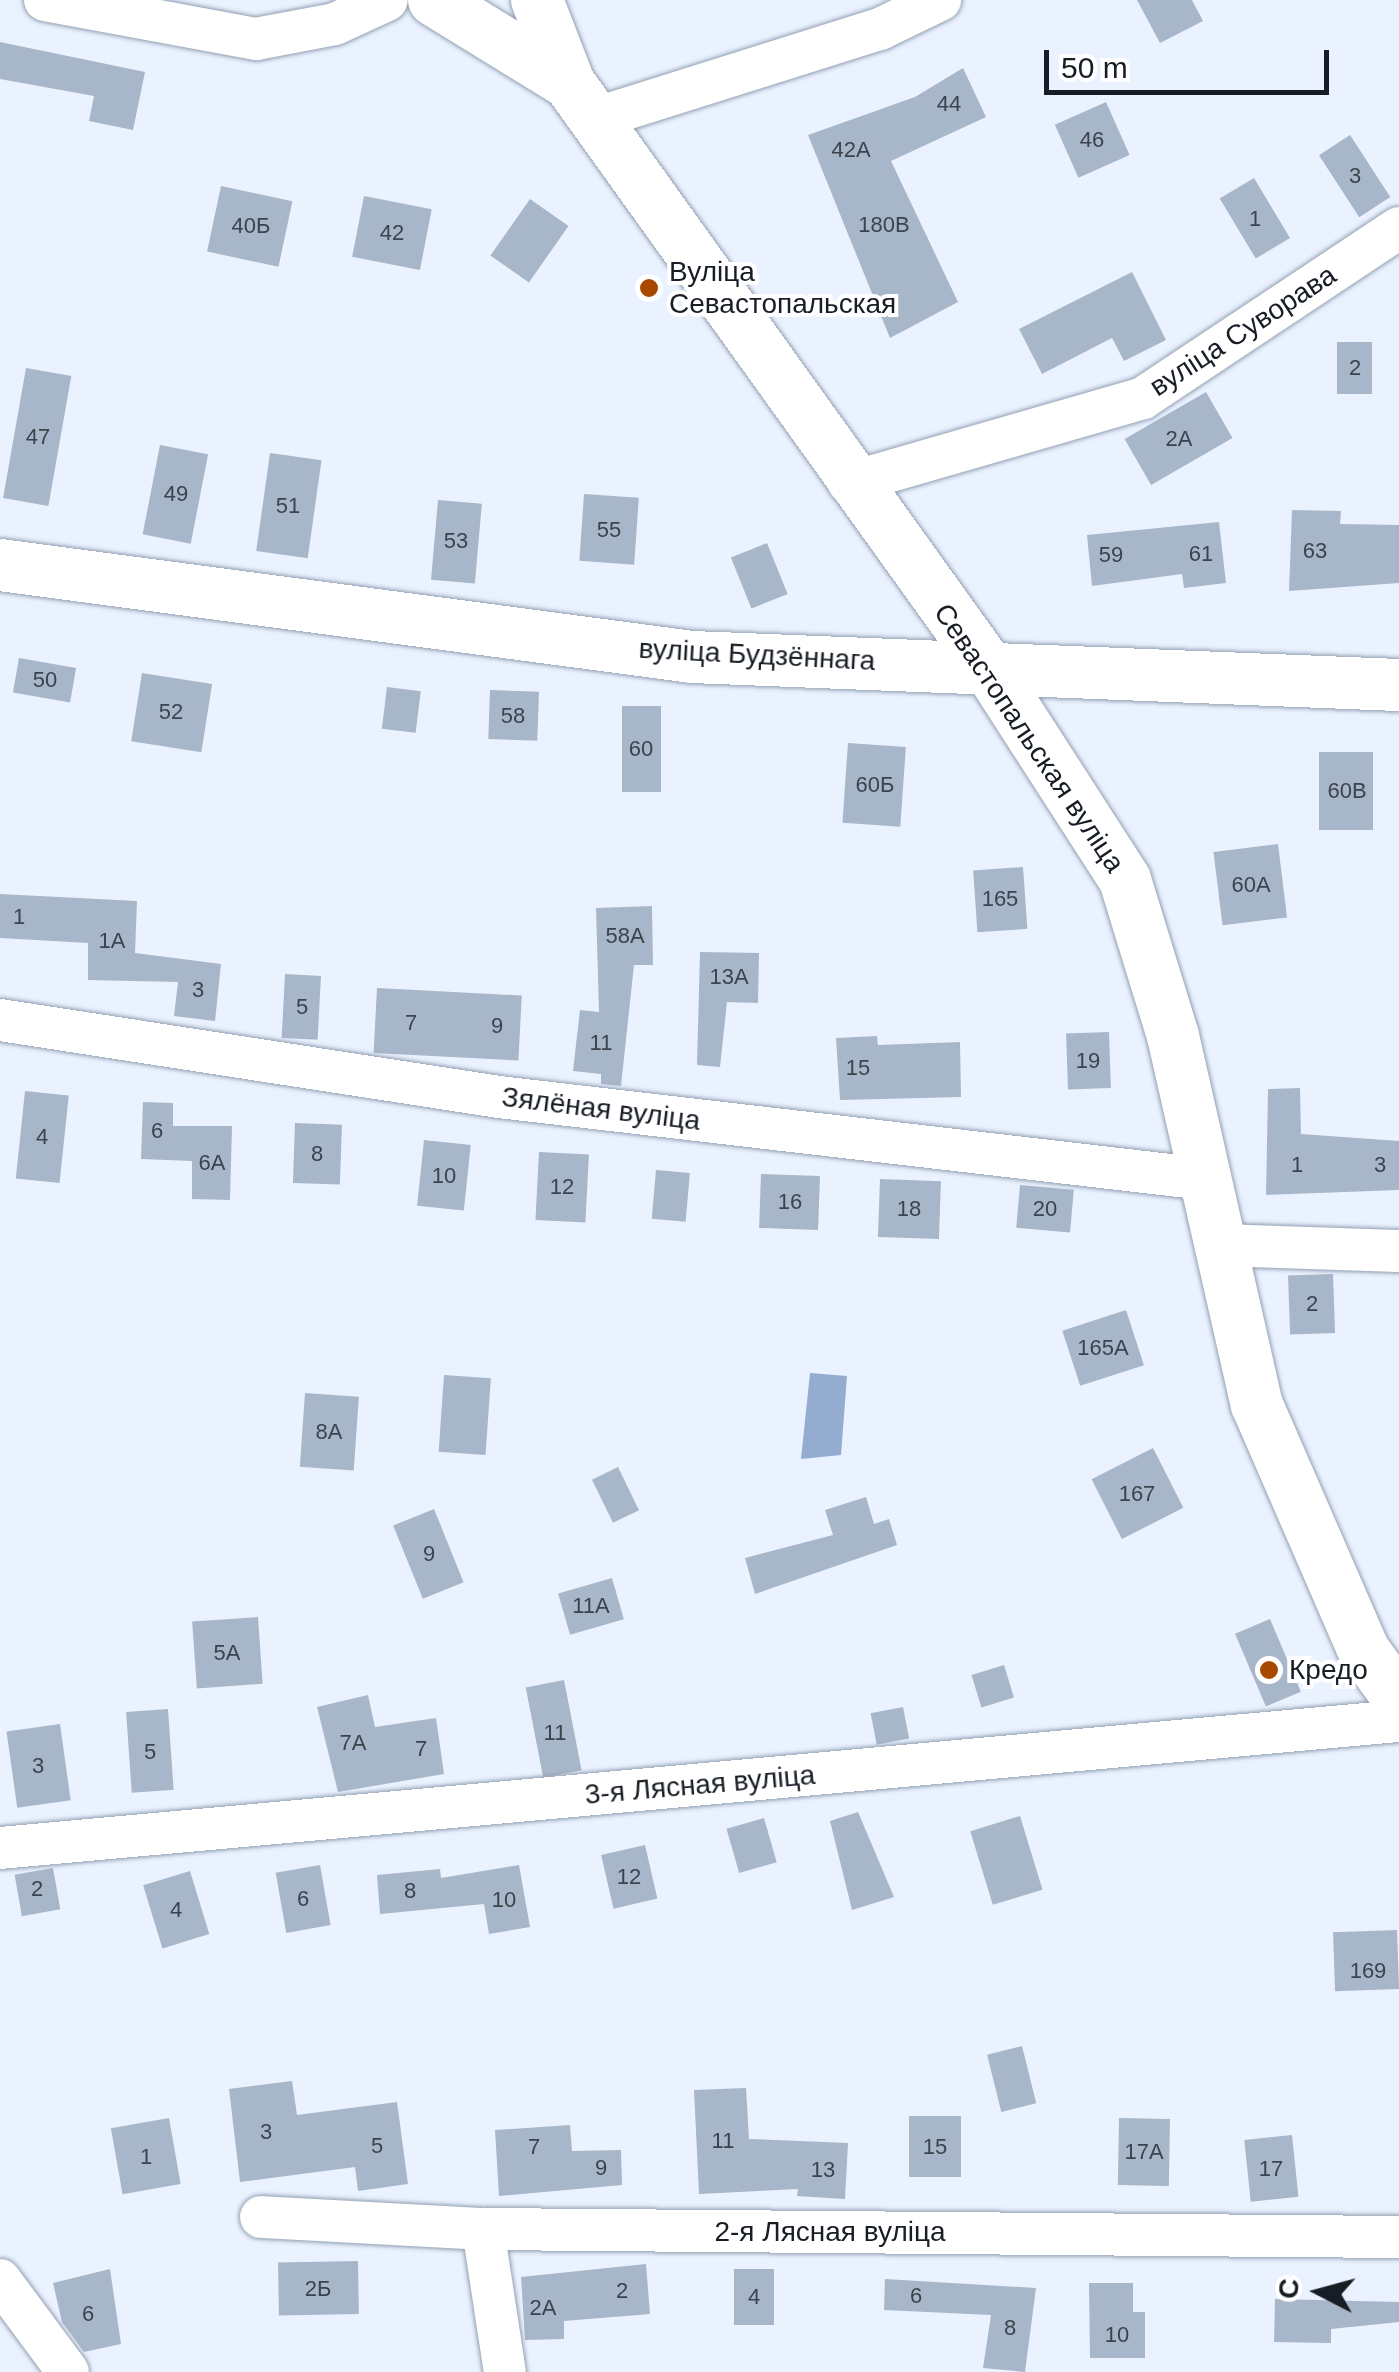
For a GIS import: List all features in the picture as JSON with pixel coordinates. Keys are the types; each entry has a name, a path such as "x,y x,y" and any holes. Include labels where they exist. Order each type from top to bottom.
{"street":[{"path":"45,0 256,40 334,24 387,0"},
{"name":"Севастопальская вуліца","path":"434,0 582,101"},
{"name":"Севастопальская вуліца","path":"538,0 582,101 849,483 986,664 1125,880 1205,1179 1257,1405 1364,1651 1399,1699"},
{"path":"582,101 880,30 940,0"},
{"name":"вуліца Суворава","path":"849,483 1143,398 1399,228"},
{"name":"вуліца Будзённага","path":"0,564 692,658 986,664 1399,684"},
{"name":"Зялёная вуліца","path":"0,1020 498,1098 1205,1179"},
{"path":"1220,1245 1399,1251"},
{"name":"3-я Лясная вуліца","path":"0,1848 1399,1721"},
{"name":"2-я Лясная вуліца","path":"261,2216 483,2229 1399,2237"},
{"path":"483,2229 505,2372"},
{"path":"0,2280 68,2372"}],"water":[{"path":"810,1373 847,1376 841,1455 801,1459"}],"building":[{"path":"1137,0 1192,0 1203,21 1160,43"},
{"path":"0,42 145,72 133,130 89,121 94,96 0,79"},
{"path":"963,68 986,117 891,161 958,302 890,338 808,135 915,97"},
{"path":"1106,102 1130,155 1078,178 1055,125"},
{"path":"1350,135 1390,197 1359,217 1319,155"},
{"path":"1254,178 1290,238 1256,259 1220,199"},
{"path":"221,186 292,201 278,267 207,252"},
{"path":"364,196 432,209 420,270 352,257"},
{"path":"530,199 569,226 529,282 490,256"},
{"path":"1132,272 1166,340 1124,361 1112,338 1042,374 1019,329"},
{"path":"1337,342 1372,342 1372,394 1337,394"},
{"path":"26,368 71,376 48,506 3,498"},
{"path":"1206,392 1232,438 1151,485 1125,439"},
{"path":"160,445 208,454 191,544 143,534"},
{"path":"270,453 321,460 308,558 256,551"},
{"path":"584,494 639,498 634,565 579,561"},
{"path":"438,500 482,504 475,584 431,580"},
{"path":"1292,510 1341,511 1340,524 1399,525 1399,583 1289,591"},
{"path":"1219,522 1226,583 1184,588 1182,574 1092,586 1087,535"},
{"path":"767,543 788,594 751,609 731,558"},
{"path":"19,658 76,668 70,703 13,692"},
{"path":"142,673 212,684 201,752 131,741"},
{"path":"387,687 421,691 416,733 382,729"},
{"path":"490,690 539,692 537,741 488,739"},
{"path":"622,706 661,706 661,792 622,792"},
{"path":"848,743 906,747 900,827 842,823"},
{"path":"1319,752 1373,752 1373,830 1319,830"},
{"path":"1278,844 1287,917 1223,925 1213,852"},
{"path":"1023,867 1027,929 977,932 973,870"},
{"path":"0,894 137,901 135,953 221,964 215,1021 174,1016 178,982 88,980 88,943 0,938"},
{"path":"652,906 653,965 634,965 621,1086 601,1084 601,1074 573,1071 580,1010 599,1012 596,908"},
{"path":"700,952 759,953 758,1003 727,1002 720,1067 697,1065"},
{"path":"285,974 321,976 318,1040 282,1038"},
{"path":"377,988 522,996 518,1060 374,1053"},
{"path":"1109,1032 1111,1088 1068,1089 1066,1034"},
{"path":"877,1036 878,1045 960,1042 961,1097 840,1100 836,1038"},
{"path":"1300,1088 1301,1134 1399,1141 1399,1190 1266,1195 1268,1089"},
{"path":"25,1091 69,1096 60,1183 16,1179"},
{"path":"143,1102 173,1103 173,1126 232,1126 230,1200 192,1199 192,1161 141,1159"},
{"path":"295,1123 342,1125 340,1185 293,1183"},
{"path":"424,1140 471,1145 464,1211 417,1206"},
{"path":"539,1152 589,1155 585,1223 535,1220"},
{"path":"656,1170 690,1173 686,1222 652,1219"},
{"path":"761,1174 820,1176 818,1230 759,1228"},
{"path":"880,1179 941,1181 939,1239 878,1237"},
{"path":"1020,1185 1074,1190 1070,1233 1016,1228"},
{"path":"1333,1274 1335,1333 1290,1335 1288,1276"},
{"path":"1126,1310 1144,1365 1080,1386 1062,1331"},
{"path":"444,1375 491,1378 486,1455 439,1452"},
{"path":"305,1393 359,1397 354,1471 300,1467"},
{"path":"1153,1448 1183,1508 1122,1539 1092,1479"},
{"path":"618,1467 639,1510 613,1523 592,1480"},
{"path":"866,1497 874,1524 889,1519 897,1545 755,1594 745,1558 833,1535 825,1510"},
{"path":"434,1509 464,1582 423,1599 393,1525"},
{"path":"612,1578 624,1619 570,1635 558,1593"},
{"path":"258,1617 263,1684 197,1688 192,1622"},
{"path":"1270,1619 1301,1692 1266,1707 1235,1634"},
{"path":"1004,1665 1014,1698 981,1707 971,1675"},
{"path":"564,1680 582,1770 543,1778 526,1687"},
{"path":"368,1695 375,1727 436,1718 444,1774 338,1792 317,1707"},
{"path":"903,1707 909,1738 877,1745 871,1713"},
{"path":"168,1709 174,1790 132,1793 126,1712"},
{"path":"60,1724 71,1800 17,1808 7,1732"},
{"path":"858,1812 894,1897 852,1910 830,1821"},
{"path":"1020,1816 1043,1890 993,1905 970,1831"},
{"path":"764,1818 777,1862 739,1873 727,1829"},
{"path":"645,1845 657,1899 614,1909 601,1855"},
{"path":"320,1865 331,1925 286,1933 276,1873"},
{"path":"519,1865 530,1927 489,1934 484,1904 380,1914 377,1875 440,1869 441,1878"},
{"path":"53,1868 60,1909 22,1916 15,1875"},
{"path":"190,1871 209,1934 162,1948 143,1885"},
{"path":"1397,1930 1399,1989 1335,1991 1333,1932"},
{"path":"1022,2046 1036,2103 1001,2112 987,2055"},
{"path":"292,2081 297,2115 397,2102 408,2184 358,2191 355,2167 240,2182 229,2089"},
{"path":"746,2088 749,2139 848,2143 845,2199 797,2196 798,2189 699,2194 694,2090"},
{"path":"909,2116 961,2116 961,2177 909,2177"},
{"path":"169,2118 181,2184 123,2194 111,2128"},
{"path":"1119,2118 1170,2119 1169,2186 1118,2185"},
{"path":"570,2125 572,2151 621,2150 622,2185 499,2196 495,2130"},
{"path":"1292,2135 1298,2197 1251,2202 1244,2140"},
{"path":"358,2261 359,2314 279,2315 278,2262"},
{"path":"646,2264 650,2314 564,2321 564,2339 525,2340 521,2277"},
{"path":"110,2269 121,2344 84,2352 62,2322 53,2283"},
{"path":"734,2269 774,2269 774,2325 734,2325"},
{"path":"885,2279 1036,2288 1025,2372 983,2368 991,2315 884,2310"},
{"path":"1089,2283 1133,2283 1133,2312 1145,2312 1145,2358 1090,2358"},
{"path":"1275,2299 1399,2302 1399,2322 1331,2329 1331,2343 1274,2342"}],"place":[{"name":"Вуліца Севастопальская","path":"649,288"},
{"name":"Кредо","path":"1269,1670"}]}
